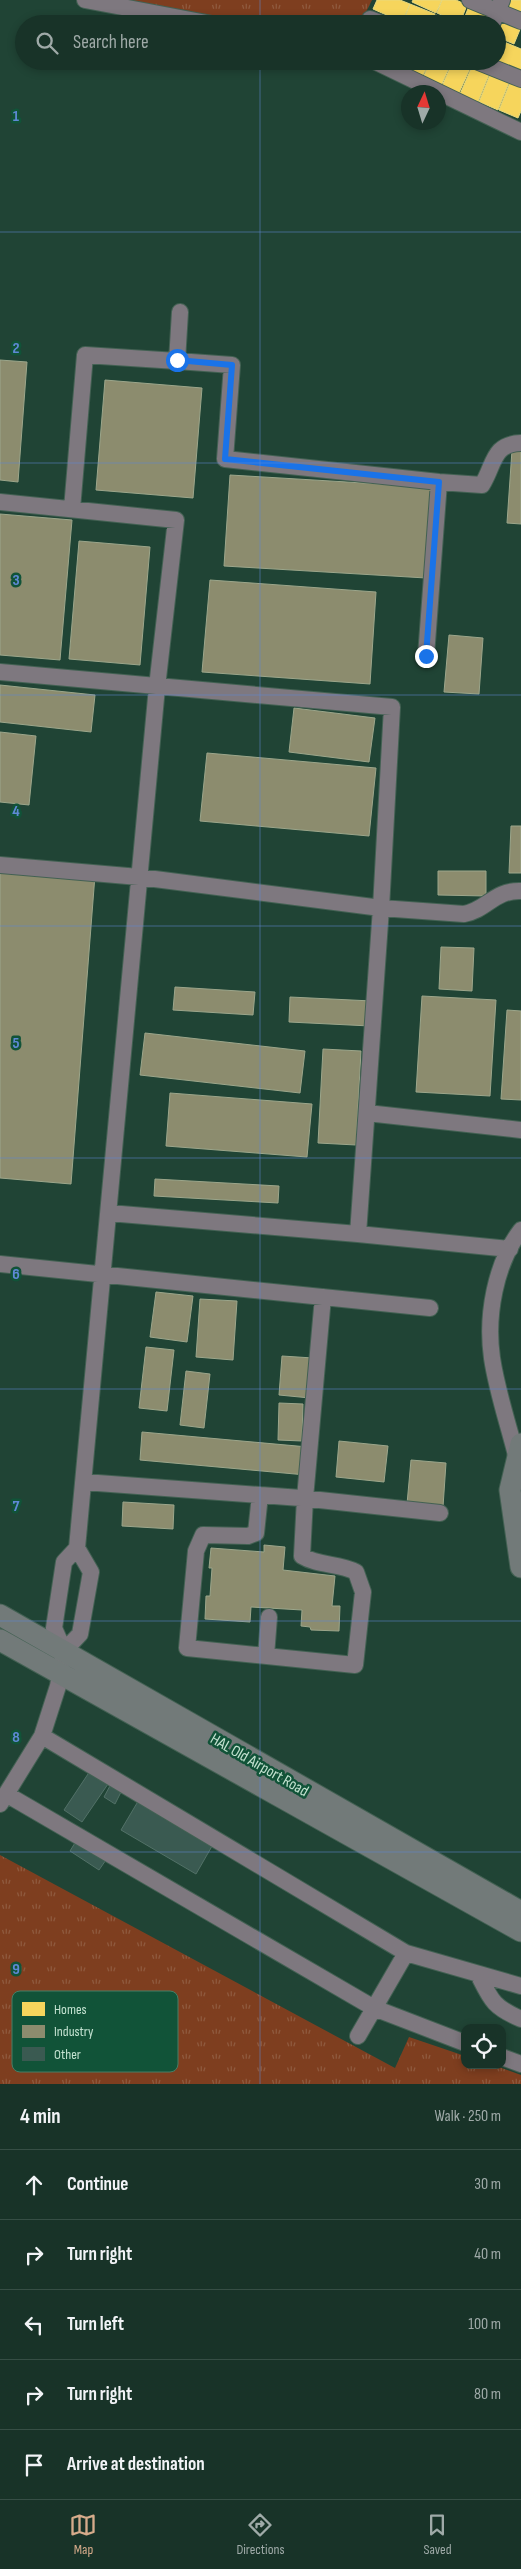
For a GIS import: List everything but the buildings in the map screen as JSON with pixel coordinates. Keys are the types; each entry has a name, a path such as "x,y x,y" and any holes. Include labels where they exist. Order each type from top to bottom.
{"main road":[{"path":"519,1452 510,1490 521,1567"},
{"name":"HAL Old Airport Road","path":"0,1615 519,1923"},
{"name":"HAL Old Airport Road","path":"0,1640 519,1923"}],"street":[{"path":"84,0 164,15"},
{"path":"470,0 497,12"},
{"path":"506,15 521,21"},
{"path":"393,70 521,132"},
{"path":"498,70 521,79"},
{"path":"177,360 180,312"},
{"path":"72,509 84,355 232,365 225,459 482,485 490,472 498,451 508,444 521,443"},
{"path":"426,656 439,482"},
{"path":"0,502 176,520 157,687 77,1548 91,1572 89,1589 80,1634 64,1652 60,1674 42,1736 3,1799 374,2008 461,2041"},
{"path":"0,672 392,707 381,908 358,1234"},
{"path":"0,865 139,877 381,908 464,914 476,911 502,892 521,890"},
{"path":"366,1113 521,1130"},
{"path":"109,1213 510,1249"},
{"path":"519,1452 492,1358 491,1327 501,1268 521,1230"},
{"path":"0,1264 430,1308"},
{"path":"260,1495 256,1533 248,1536 203,1535 199,1541 196,1551 187,1648 355,1665 363,1592 356,1572 344,1566 311,1561 302,1556 305,1498 323,1297"},
{"path":"84,1482 305,1498 440,1513"},
{"path":"64,1652 54,1628 64,1562 77,1548"},
{"path":"266,1656 270,1618"},
{"path":"42,1736 406,1953 521,1986"},
{"path":"358,2036 406,1953"},
{"path":"478,1974 490,2000 502,2011 521,2019"},
{"path":"506,2058 521,2064"}],"green space":[{"path":"93,0 372,0 364,15 174,15"},
{"path":"0,1855 395,2068 409,2037 461,2055 461,2069 504,2069 521,2075 521,2084 0,2084"}],"route":[{"path":"177,360 232,365 225,459 439,482 426,656"}]}
